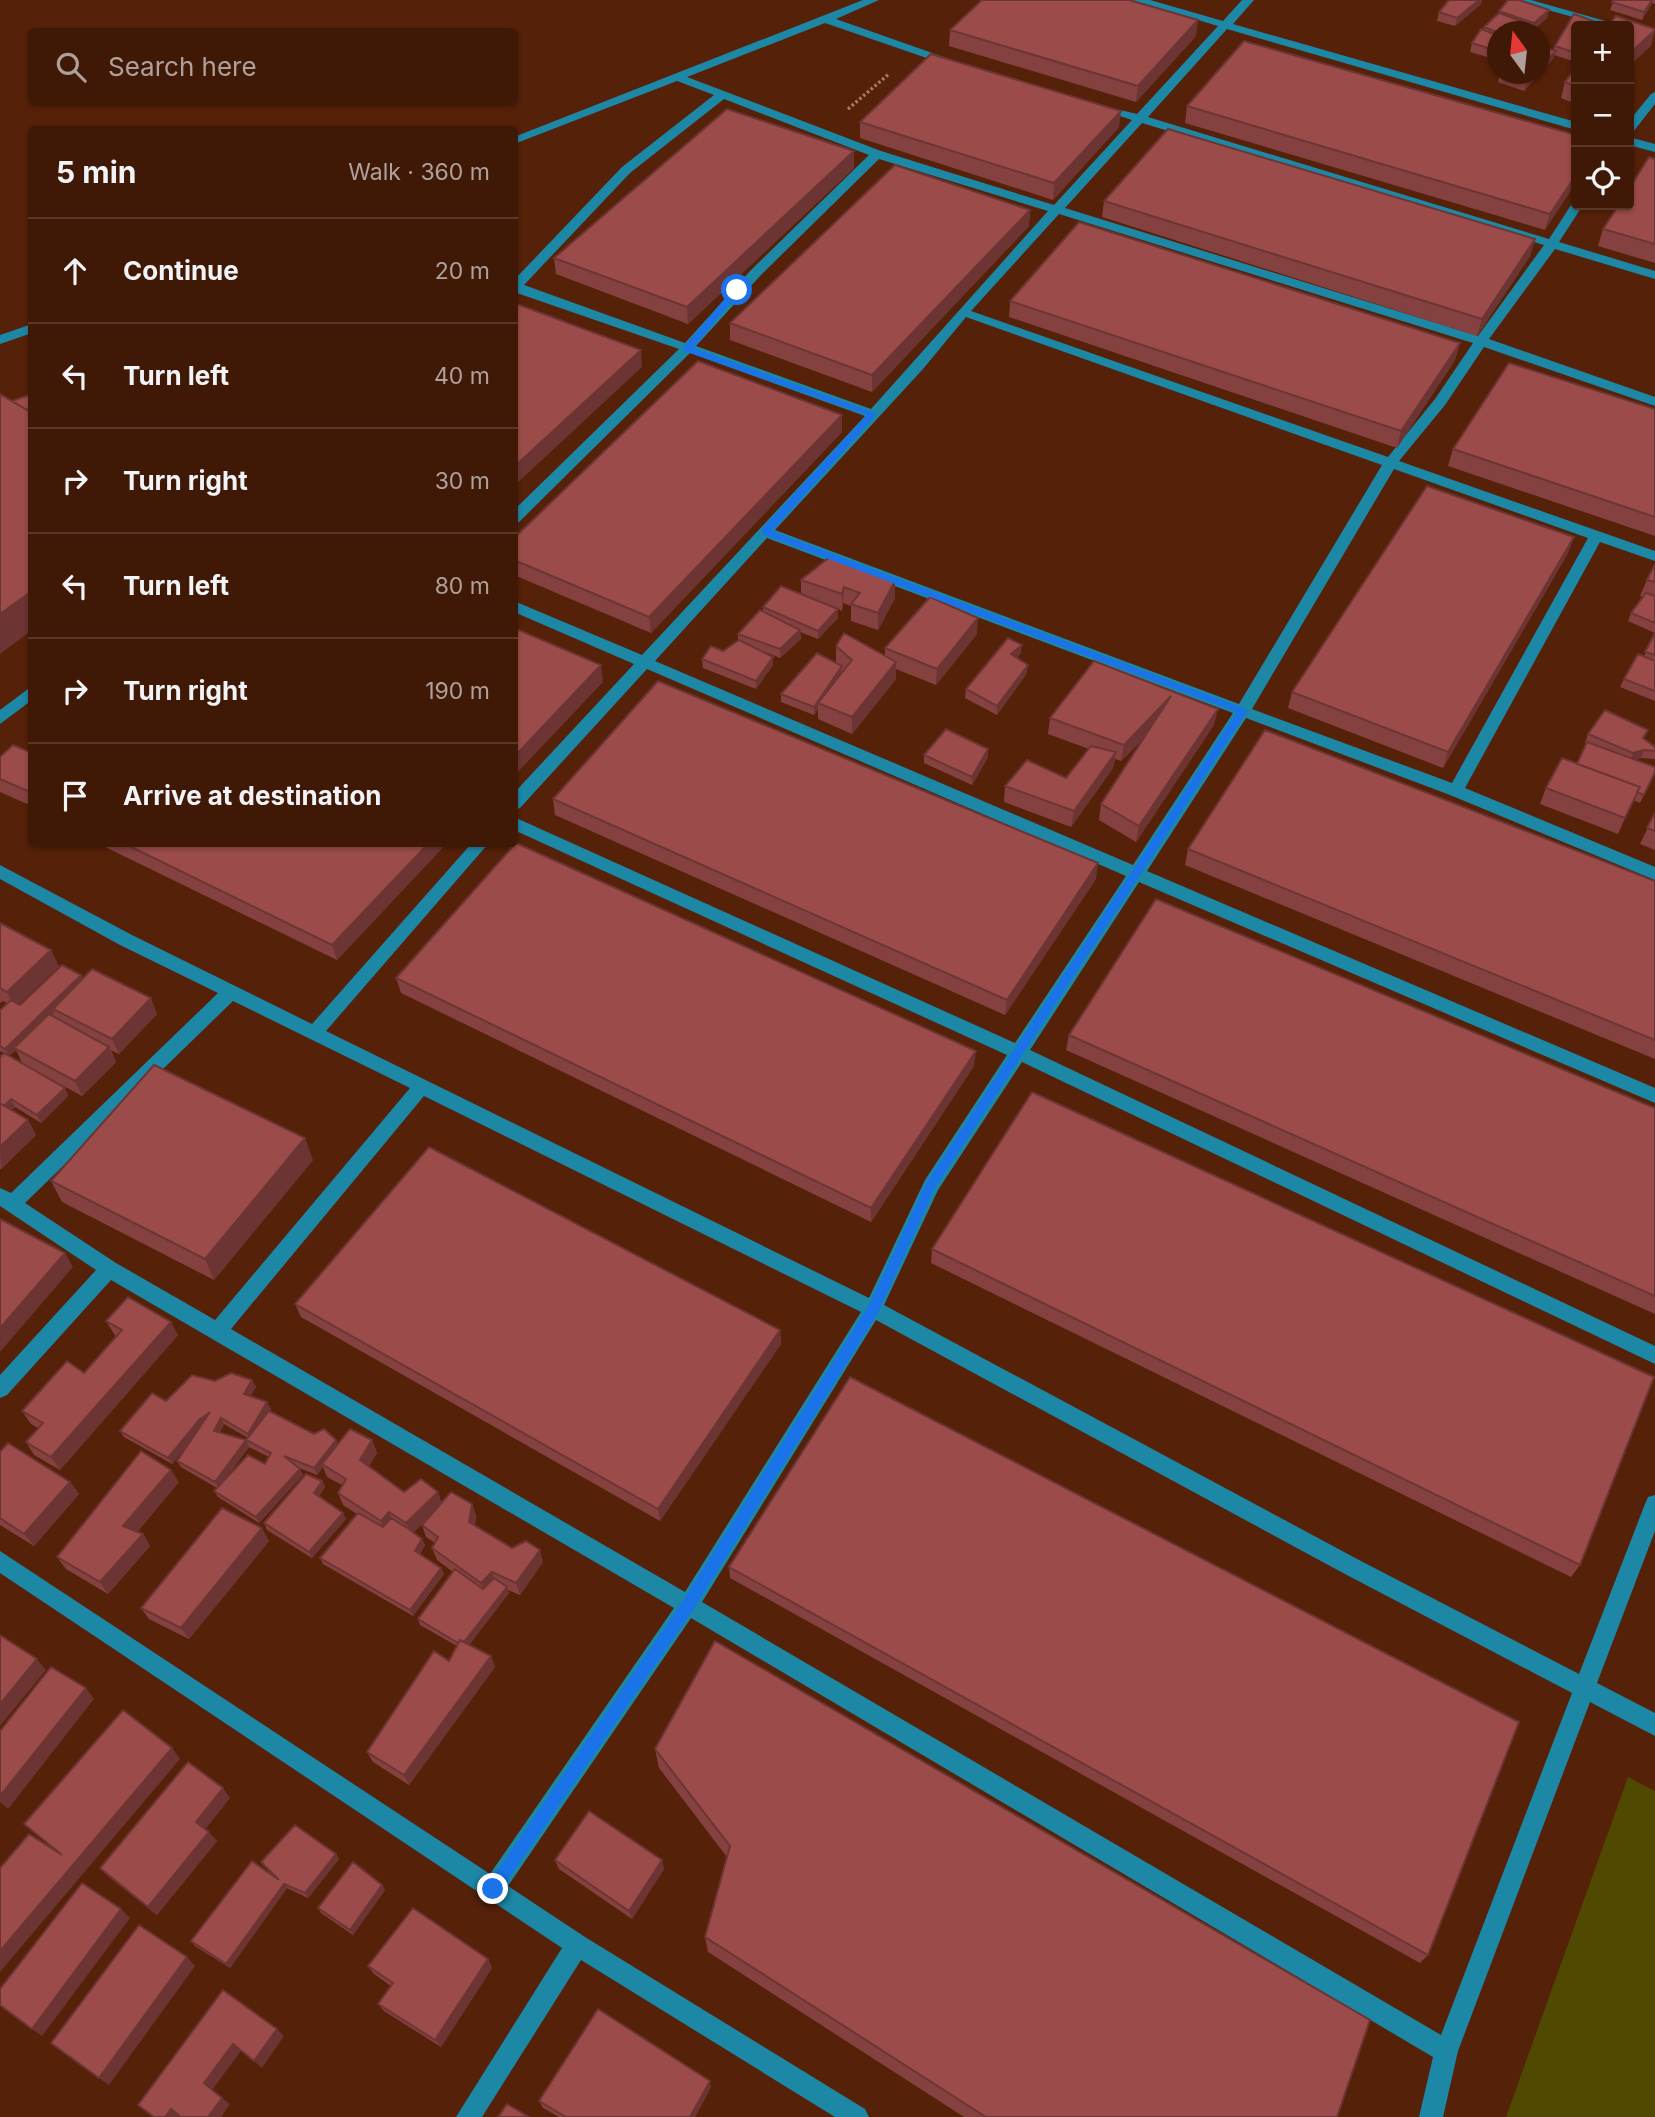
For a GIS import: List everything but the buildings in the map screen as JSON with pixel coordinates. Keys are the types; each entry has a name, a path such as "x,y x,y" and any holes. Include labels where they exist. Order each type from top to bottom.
{"street":[{"path":"518,139 873,0"},
{"path":"1138,0 1571,125"},
{"path":"518,800 873,414 1248,0"},
{"path":"1518,0 1598,21"},
{"path":"826,19 914,52 968,68"},
{"path":"677,77 720,96 877,153 1145,234 1481,341 1655,402"},
{"path":"518,283 626,170 720,96"},
{"path":"1634,123 1655,96"},
{"path":"1087,103 1655,275"},
{"path":"1634,142 1655,148"},
{"path":"518,515 687,349 737,290 779,248 834,200 877,153"},
{"path":"493,1889 688,1605 873,1309 931,1185 1243,710 1391,462 1440,402 1574,210"},
{"path":"518,287 873,414"},
{"path":"963,312 1655,556"},
{"path":"0,340 28,330"},
{"path":"765,532 1457,791 1655,874"},
{"path":"1457,791 1528,655 1597,535"},
{"path":"518,608 646,660 1655,1096"},
{"path":"0,718 28,694"},
{"path":"518,825 1018,1052 1655,1355"},
{"path":"314,1033 477,847"},
{"path":"0,871 126,940 873,1309 1655,1725"},
{"path":"232,991 7,1200 109,1269 688,1605 1446,2051"},
{"path":"218,1331 422,1086"},
{"path":"0,1389 109,1269"},
{"path":"1431,2117 1446,2051 1655,1504"},
{"path":"0,1561 577,1945 857,2117"},
{"path":"468,2117 577,1945"}],"path":[{"path":"821,132 914,52"}],"shaded area":[{"path":"1628,1777 1655,1791 1655,2117 1506,2117"}],"route":[{"path":"493,1889 688,1605 873,1309 931,1185 1243,710 765,532 873,414 687,349 737,290"}]}
